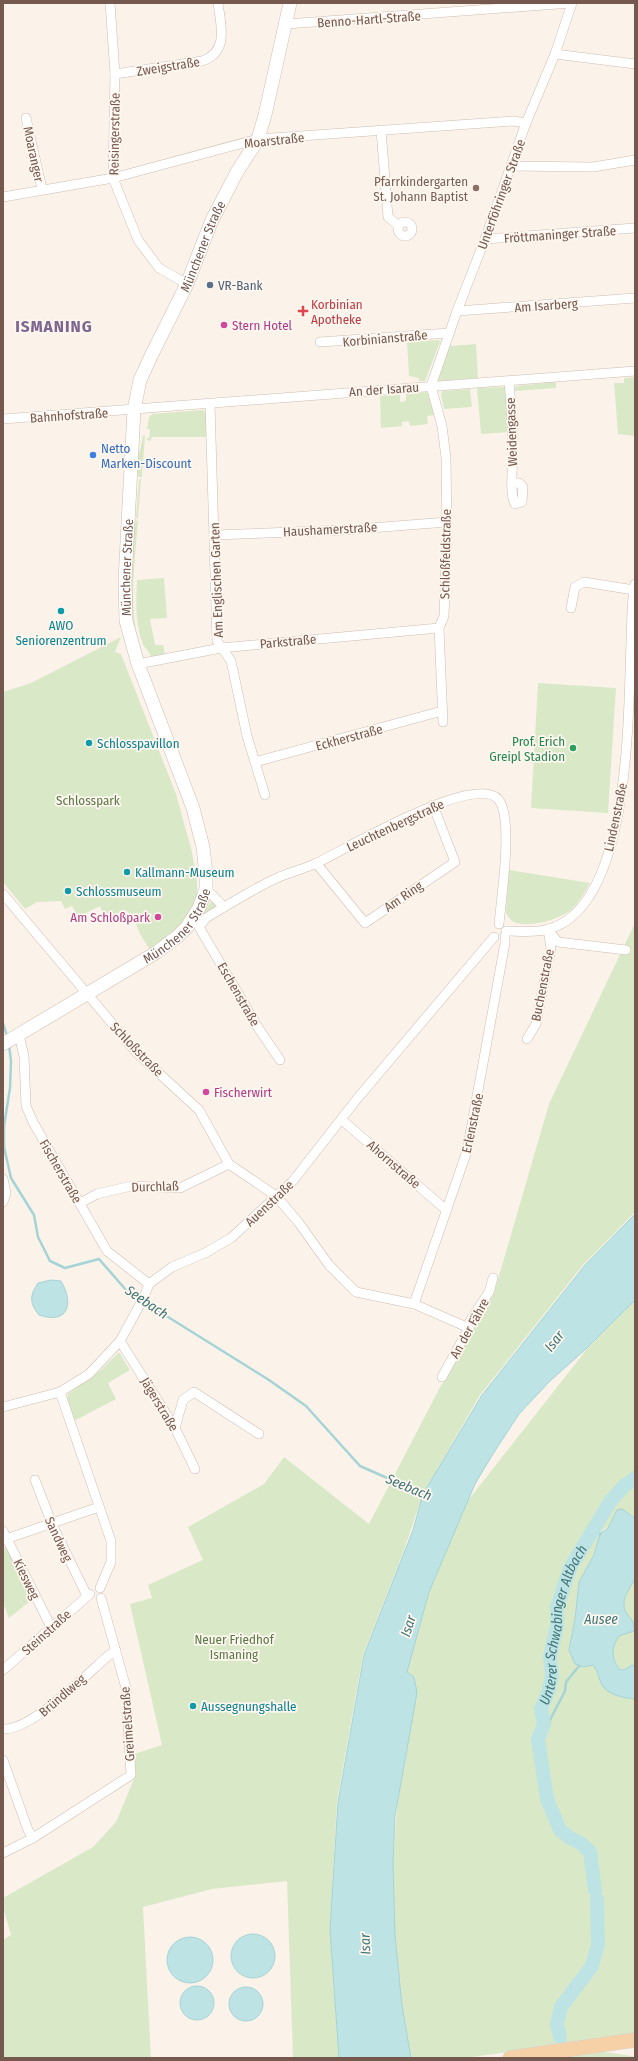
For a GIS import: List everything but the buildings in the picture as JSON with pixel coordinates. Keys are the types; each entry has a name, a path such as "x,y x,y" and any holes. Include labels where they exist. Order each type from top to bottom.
{"main road":[{"name":"Münchener Straße","path":"10,1040 87,992 157,952 193,927 206,889 206,865 193,808 138,664 128,630 125,605 134,410 143,374 187,284 212,220 237,172 258,139 290,3"},
{"path":"510,2058 635,2040"}],"street":[{"name":"Reisingerstraße","path":"110,3 115,74 113,178 138,240 159,268 187,284"},
{"name":"Zweigstraße","path":"115,74 202,61 213,56 220,46 222,37 218,3"},
{"name":"Benno-Hartl-Straße","path":"286,24 571,3"},
{"name":"Unterföhringer Straße","path":"431,386 457,311 512,166 526,123 555,54 571,3"},
{"path":"555,54 635,64"},
{"name":"Moaranger","path":"26,118 42,189"},
{"name":"Moarstraße","path":"3,198 42,189 113,178 258,139 513,121 526,123"},
{"path":"381,130 388,217 399,226"},
{"path":"512,166 593,167 635,160"},
{"name":"Fröttmaninger Straße","path":"485,239 635,228"},
{"name":"Am Isarberg","path":"457,311 635,298"},
{"name":"Korbinianstraße","path":"320,342 449,333"},
{"name":"An der Isarau","path":"134,410 635,371"},
{"name":"Weidengasse","path":"509,381 512,483"},
{"name":"Schloßfeldstraße","path":"431,386 442,426 446,458 447,522 444,616 439,628 443,722"},
{"name":"Am Englischen Garten","path":"210,404 217,641 231,661 236,691 265,795"},
{"name":"Bahnhofstraße","path":"3,419 134,410"},
{"name":"Haushamerstraße","path":"214,535 345,530 447,522"},
{"name":"Lindenstraße","path":"505,934 548,930 568,919 578,911 591,894 613,838 625,769 634,587 584,582 575,587 571,608"},
{"name":"Parkstraße","path":"138,664 221,648 439,628"},
{"name":"Eckherstraße","path":"255,762 442,711"},
{"name":"Leuchtenbergstraße","path":"224,907 278,878 316,863 433,805 467,794 478,793 497,797 503,804 506,823 506,861 499,924"},
{"name":"Am Ring","path":"316,863 365,923 455,862 433,805"},
{"path":"193,927 224,907 206,889"},
{"name":"Schloßstraße","path":"3,894 137,1053 199,1110 229,1164 276,1196 299,1223 329,1265 356,1292 414,1304 469,1328"},
{"path":"499,924 503,926 505,934 501,938 494,937 492,930 494,926 499,924"},
{"name":"Eschenstraße","path":"193,927 280,1060"},
{"path":"548,930 558,942 626,950"},
{"name":"Buchenstraße","path":"527,1039 536,1024 551,948 548,930"},
{"name":"Erlenstraße","path":"414,1304 445,1209 467,1152 505,943 505,934"},
{"name":"Auenstraße","path":"149,1284 172,1267 205,1253 231,1238 292,1182 357,1099 494,937"},
{"name":"Fischerstraße","path":"10,1040 24,1056 26,1106 33,1122 107,1251 149,1284"},
{"name":"Ahornstraße","path":"342,1120 445,1209"},
{"name":"Durchlaß","path":"80,1203 97,1194 131,1186 180,1188 229,1164"},
{"path":"3,1179 6,1192 3,1202"},
{"name":"An der Fähre","path":"442,1377 469,1328 470,1321 489,1292 493,1278"},
{"path":"3,1407 60,1392 89,1374 120,1341 149,1284"},
{"name":"Jägerstraße","path":"120,1341 175,1428 195,1469"},
{"path":"60,1392 110,1541 112,1551 111,1562 100,1588"},
{"path":"175,1428 183,1400 194,1392 259,1434"},
{"name":"Sandweg","path":"36,1480 52,1524 88,1595"},
{"path":"5,1536 52,1524 99,1507"},
{"name":"Kiesweg","path":"5,1536 51,1627"},
{"path":"92,1588 100,1588 103,1591 101,1598 94,1599 88,1595 92,1588"},
{"name":"Steinstraße","path":"3,1670 88,1595"},
{"name":"Greimelstraße","path":"3,1852 33,1838 131,1775 126,1688 101,1598"},
{"name":"Bründlweg","path":"3,1729 11,1730 33,1720 108,1655 116,1651"},
{"path":"3,1760 28,1830 33,1838"}],"green space":[{"path":"439,340 440,342 425,381 419,381 419,378 409,376 407,342"},
{"path":"476,344 478,378 438,381 449,346"},
{"path":"635,377 635,436 618,434 614,383 624,383 624,378"},
{"path":"556,382 556,388 515,391 516,386"},
{"path":"477,388 506,388 509,432 481,434"},
{"path":"470,389 472,407 444,409 441,394 443,391"},
{"path":"427,392 430,395 435,415 427,416 428,424 410,426 409,421 402,422 402,426 381,428 380,396 400,395 400,402 406,401 406,394"},
{"path":"203,410 206,413 207,437 152,437 151,441 147,440 147,438 149,438 150,429 147,429 149,417 152,414"},
{"path":"143,435 145,436 142,477 139,477 137,472 137,462"},
{"path":"139,479 141,479 138,518 136,518"},
{"path":"138,520 133,595 135,625 138,640 134,626 130,582 133,523"},
{"path":"164,578 167,618 150,619 155,645 163,645 165,655 151,657 143,644 138,627 136,604 137,580"},
{"name":"Schlosspark","path":"121,637 115,652 121,654 176,794 192,852 197,882 197,898 183,924 150,950 140,934 132,915 125,910 105,919 100,906 80,916 77,915 72,906 65,909 61,901 37,902 25,909 3,882 3,692 31,683"},
{"name":"Prof. Erich Greipl Stadion","path":"538,683 616,688 608,813 531,808"},
{"path":"509,870 590,883 572,909 560,917 534,924 518,923 512,921 506,913"},
{"path":"211,901 215,903 216,907 201,918"},
{"name":"Neuer Friedhof Ismaning","path":"635,923 635,1212 583,1265 480,1395 423,1494 403,1553 363,1655 337,1801 330,1929 339,2058 293,2058 287,1881 212,1889 143,1907 151,2058 3,2058 3,1940 11,1935 3,1907 3,1898 93,1847 116,1822 134,1779 134,1754 162,1745 130,1604 152,1598 148,1585 203,1560 188,1527 264,1484 284,1457 369,1524 438,1391 494,1293 549,1104"},
{"path":"635,1300 635,1518 630,1513 603,1530 599,1538 594,1555 579,1582 575,1619 569,1650 575,1664 583,1667 593,1665 599,1672 602,1684 621,1697 635,1699 635,2034 466,2058 411,2058 402,2006 395,1935 393,1863 407,1672 429,1592 466,1503 587,1349"},
{"path":"119,1352 130,1370 108,1383 116,1399 74,1421 67,1398 68,1394 100,1371"},
{"path":"8,1547 34,1598 9,1618 3,1603 3,1548"},
{"path":"635,1577 635,1666 632,1665 624,1670 619,1669 613,1659 612,1647 619,1636 625,1612 624,1603 628,1590"},
{"path":"598,2051 633,2056 635,2058 549,2058"}],"water":[{"name":"Isar","path":"635,1214 635,1300 587,1348 550,1381 519,1414 475,1484 429,1592 407,1672 414,1677 417,1693 395,1816 393,1863 395,1935 402,2006 411,2058 339,2058 330,1929 338,1802 364,1655 413,1530 423,1494 482,1395 585,1265"},
{"path":"51,1280 61,1281 67,1297 68,1304 66,1310 63,1314 57,1317 39,1315 32,1303 33,1292 38,1283"},
{"name":"Ausee","path":"622,1509 635,1518 636,1573 625,1597 624,1604 625,1611 633,1623 634,1631 619,1636 614,1645 613,1657 619,1669 624,1670 632,1665 635,1666 635,1699 621,1697 611,1693 603,1687 593,1665 583,1667 575,1664 569,1650 575,1619 579,1582 594,1555 600,1534 608,1528 617,1510"},
{"path":"249,1934 257,1934 269,1940 275,1952 275,1960 269,1972 257,1978 249,1978 237,1972 231,1960 231,1952 237,1940"},
{"path":"195,1937 207,1943 212,1951 212,1969 207,1977 199,1982 185,1983 173,1977 168,1969 167,1955 173,1943 181,1938"},
{"path":"194,1986 200,1986 204,1987 211,1993 214,2003 213,2010 207,2017 200,2020 194,2020 190,2019 183,2013 180,2006 180,2000 181,1996 187,1989"},
{"path":"243,1987 249,1987 253,1988 260,1994 263,2004 262,2011 256,2018 249,2021 243,2021 239,2020 232,2014 229,2007 229,2001 230,1997 236,1990"}],"waterway":[{"name":"Seebach","path":"3,1023 7,1036"},
{"name":"Seebach","path":"9,1045 11,1061 10,1088 4,1126 4,1147 11,1178 34,1215 38,1237 50,1261 65,1268 99,1259 126,1290 140,1299"},
{"name":"Seebach","path":"144,1302 269,1380 306,1406 360,1466 426,1495"},
{"name":"Unterer Schwabinger Altbach","path":"595,1890 590,1852 581,1843 570,1838 560,1830 547,1799 538,1739 544,1724 541,1709 549,1690 552,1674 550,1657 557,1626 557,1607 570,1568 610,1502 622,1488 635,1478"},
{"name":"Unterer Schwabinger Altbach","path":"595,1528 600,1534"},
{"path":"544,1724 549,1722 565,1691 566,1682 579,1666"},
{"name":"Unterer Schwabinger Altbach","path":"560,2037 557,2024 561,2007 592,1966 598,1944 597,1899"}],"place":[{"name":"Pfarrkindergarten St. Johann Baptist","path":"476,188"},
{"name":"VR-Bank","path":"210,285"},
{"name":"Korbinian Apotheke","path":"303,311"},
{"name":"Stern Hotel","path":"224,325"},
{"name":"Netto Marken-Discount","path":"93,455"},
{"name":"AWO Seniorenzentrum","path":"61,611"},
{"name":"Schlosspavillon","path":"89,743"},
{"name":"Prof. Erich Greipl Stadion","path":"573,748"},
{"name":"Kallmann-Museum","path":"127,872"},
{"name":"Schlossmuseum","path":"68,891"},
{"name":"Am Schloßpark","path":"158,917"},
{"name":"Fischerwirt","path":"206,1092"},
{"name":"Aussegnungshalle","path":"193,1706"}],"district":[{"name":"ISMANING","path":"54,326"}]}
